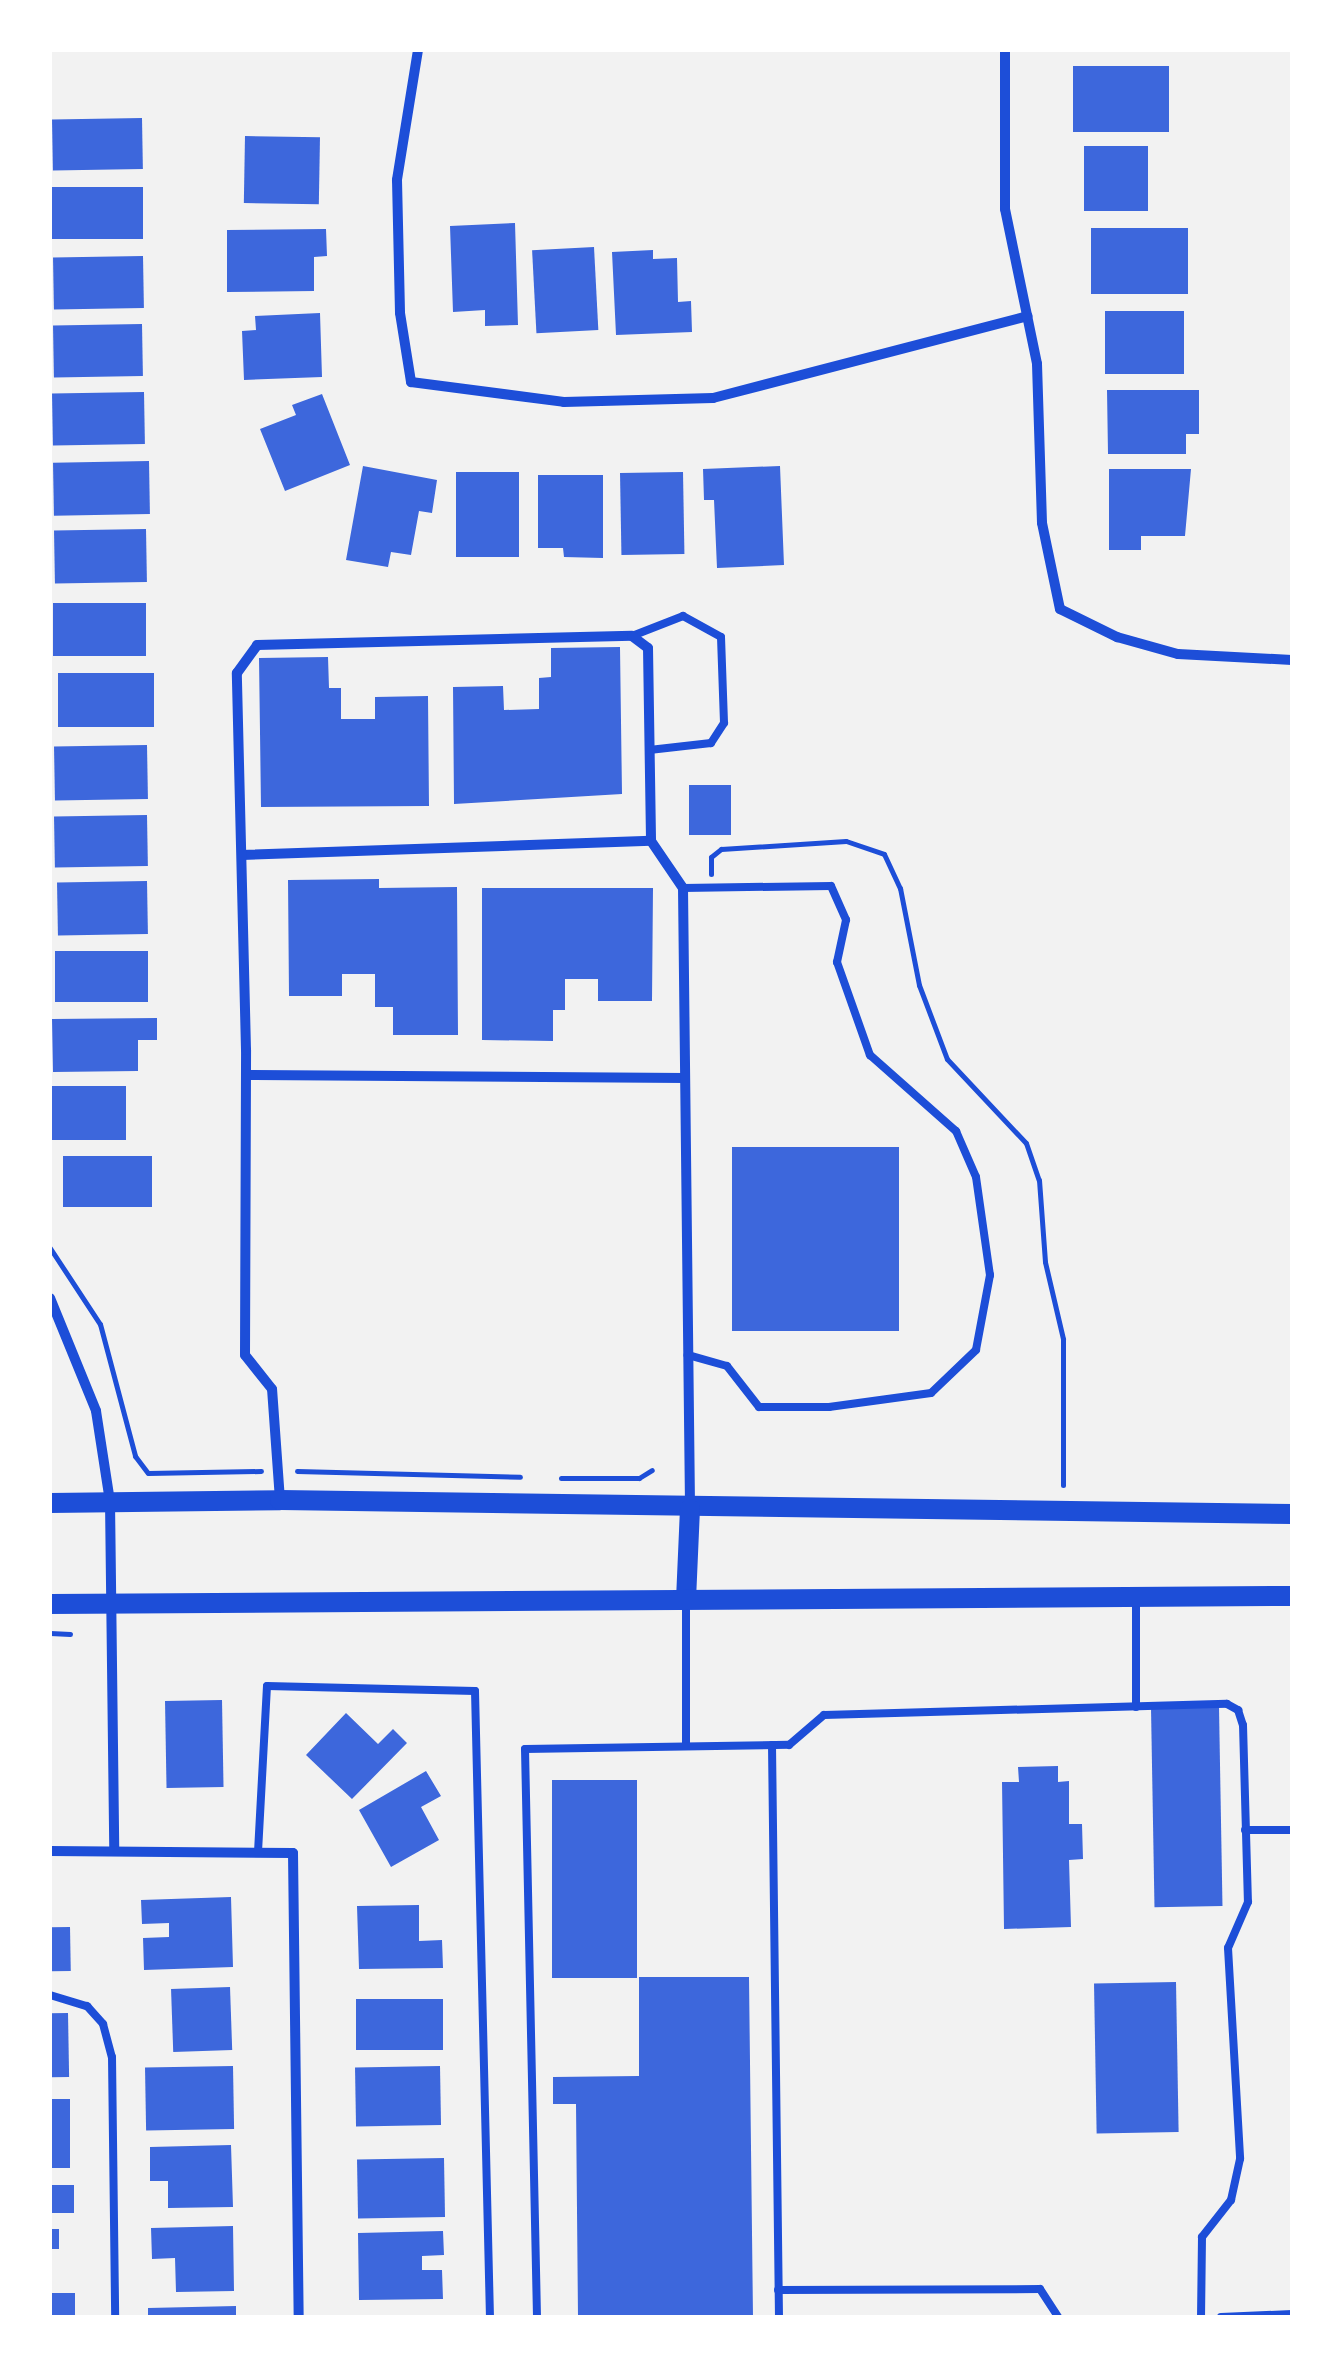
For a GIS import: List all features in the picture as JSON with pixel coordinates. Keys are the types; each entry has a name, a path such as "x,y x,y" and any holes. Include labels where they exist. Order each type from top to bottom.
{"main road":[{"path":"50,1503 280,1500 690,1510 1292,1514"},
{"path":"686,1600 690,1510"},
{"path":"50,1604 1292,1596"}],"street":[{"path":"418,50 397,180 398,300 411,382 564,402 713,398 1027,316"},
{"path":"1005,50 1004,197 1039,388 1042,523 1060,609 1117,637 1178,654 1292,660"},
{"path":"280,1500 272,1389 245,1355 246,1076 236,674 257,645 632,636 648,648 650,840 683,888 690,1510"},
{"path":"242,855 650,840"},
{"path":"246,1076 685,1078"},
{"path":"50,1298 64,1320 96,1411 110,1501 114,1852"},
{"path":"50,1851 292,1852 299,2317"}],"lane":[{"path":"632,636 683,616 702,621 720,637 724,722 712,743 650,750"},
{"path":"683,888 830,886 846,920 837,962 870,1055 956,1131 976,1177 990,1274 976,1350 930,1394 829,1407 759,1407 727,1366 688,1355"},
{"path":"1136,1597 1136,1706"},
{"path":"686,1600 686,1745"},
{"path":"258,1852 267,1686 475,1691 490,2317"},
{"path":"538,2317 525,1749 795,1744 824,1715 1227,1704 1238,1710 1248,1902 1228,1948 1239,2173 1232,2200 1202,2237 1200,2317"},
{"path":"772,1745 779,2317"},
{"path":"1246,1830 1292,1830"},
{"path":"50,1995 87,2006 103,2024 112,2057 115,2317"},
{"path":"778,2290 1040,2288 1058,2317"},
{"path":"1222,2317 1292,2314"}],"path":[{"path":"712,887 711,858 721,849 846,841 884,854 900,888 918,985 947,1059 1026,1144 1038,1180 1045,1262 1061,1319 1063,1485"},
{"path":"50,1248 100,1324 135,1456 148,1473 400,1470 528,1478"},
{"path":"545,1478 639,1478 652,1470"},
{"path":"50,1633 70,1634"}],"building":[{"path":"1073,66 1169,66 1169,132 1073,132"},
{"path":"142,118 143,169 53,171 52,120"},
{"path":"245,136 320,137 319,204 244,203"},
{"path":"1084,146 1148,146 1148,211 1084,211"},
{"path":"50,187 143,187 143,239 50,239"},
{"path":"515,223 518,325 485,326 485,310 453,312 450,226"},
{"path":"1091,228 1188,228 1188,294 1091,294"},
{"path":"326,229 327,256 314,257 314,291 227,292 227,230"},
{"path":"594,247 598,330 536,333 532,250"},
{"path":"653,250 653,259 677,258 678,302 691,301 692,332 616,335 612,252"},
{"path":"143,256 144,308 54,310 53,258"},
{"path":"1105,311 1184,311 1184,374 1105,374"},
{"path":"320,313 322,377 244,380 242,331 256,330 255,316"},
{"path":"142,324 143,376 54,378 53,326"},
{"path":"1107,390 1199,390 1199,434 1186,434 1186,454 1108,454"},
{"path":"144,392 145,444 53,446 52,394"},
{"path":"322,394 350,465 285,491 260,429 296,415 292,405"},
{"path":"149,461 150,514 54,516 53,463"},
{"path":"363,466 437,480 432,513 419,511 411,555 391,552 388,567 346,560"},
{"path":"780,466 784,565 717,568 714,500 704,500 703,469"},
{"path":"1109,469 1191,469 1185,536 1141,536 1141,550 1109,550"},
{"path":"456,472 519,472 519,557 456,557"},
{"path":"683,472 684,554 621,555 620,473"},
{"path":"538,475 603,475 603,558 564,557 563,548 538,548"},
{"path":"146,529 147,582 55,584 54,531"},
{"path":"53,603 146,603 146,656 53,656"},
{"path":"620,647 622,794 454,804 453,687 503,686 504,710 539,709 539,678 551,677 551,648"},
{"path":"328,657 329,688 341,688 341,719 375,719 375,697 428,696 429,806 261,807 259,658"},
{"path":"58,673 154,673 154,727 58,727"},
{"path":"147,745 148,799 55,801 54,747"},
{"path":"689,785 731,785 731,835 689,835"},
{"path":"147,815 148,866 55,868 54,817"},
{"path":"379,879 379,888 457,887 458,1035 393,1035 393,1007 375,1007 375,974 342,974 342,996 289,996 288,880"},
{"path":"147,881 148,934 58,936 57,883"},
{"path":"482,888 653,888 652,1001 598,1001 598,979 565,979 565,1010 553,1010 553,1041 482,1040"},
{"path":"55,951 148,951 148,1002 55,1002"},
{"path":"157,1018 157,1040 138,1040 138,1071 53,1072 52,1019"},
{"path":"50,1086 126,1086 126,1140 50,1140"},
{"path":"732,1147 899,1147 899,1331 732,1331"},
{"path":"63,1156 152,1156 152,1207 63,1207"},
{"path":"222,1700 224,1787 167,1788 165,1701"},
{"path":"1219,1707 1222,1906 1154,1907 1151,1708"},
{"path":"346,1713 378,1744 393,1729 407,1743 352,1799 306,1755"},
{"path":"1058,1766 1058,1782 1069,1781 1069,1824 1082,1824 1083,1859 1069,1860 1071,1927 1004,1929 1002,1782 1019,1782 1018,1767"},
{"path":"426,1771 441,1796 421,1807 439,1840 391,1867 359,1810"},
{"path":"552,1780 637,1780 637,1978 552,1978"},
{"path":"231,1897 233,1967 144,1970 143,1938 169,1937 169,1923 142,1924 141,1900"},
{"path":"419,1905 419,1941 442,1940 443,1968 359,1969 357,1906"},
{"path":"50,1927 70,1927 71,1971 51,1971"},
{"path":"639,1977 749,1977 753,2317 578,2317 576,2104 553,2104 553,2077 639,2076"},
{"path":"1176,1982 1179,2132 1097,2133 1094,1983"},
{"path":"230,1987 232,2050 173,2052 171,1989"},
{"path":"356,1999 443,1999 443,2050 356,2050"},
{"path":"50,2013 68,2013 69,2077 51,2077"},
{"path":"233,2066 234,2129 146,2131 145,2068"},
{"path":"440,2066 441,2125 356,2126 355,2067"},
{"path":"50,2099 70,2099 70,2168 50,2168"},
{"path":"231,2145 233,2207 168,2208 168,2181 150,2181 150,2147"},
{"path":"444,2158 445,2217 358,2219 357,2160"},
{"path":"50,2185 74,2185 74,2213 50,2213"},
{"path":"233,2226 234,2291 176,2292 175,2258 152,2259 151,2228"},
{"path":"50,2229 59,2229 59,2249 50,2249"},
{"path":"443,2231 444,2255 422,2256 422,2270 442,2270 443,2299 359,2300 358,2233"},
{"path":"50,2293 75,2293 75,2317 50,2317"},
{"path":"236,2306 236,2317 148,2317 148,2308"}]}
